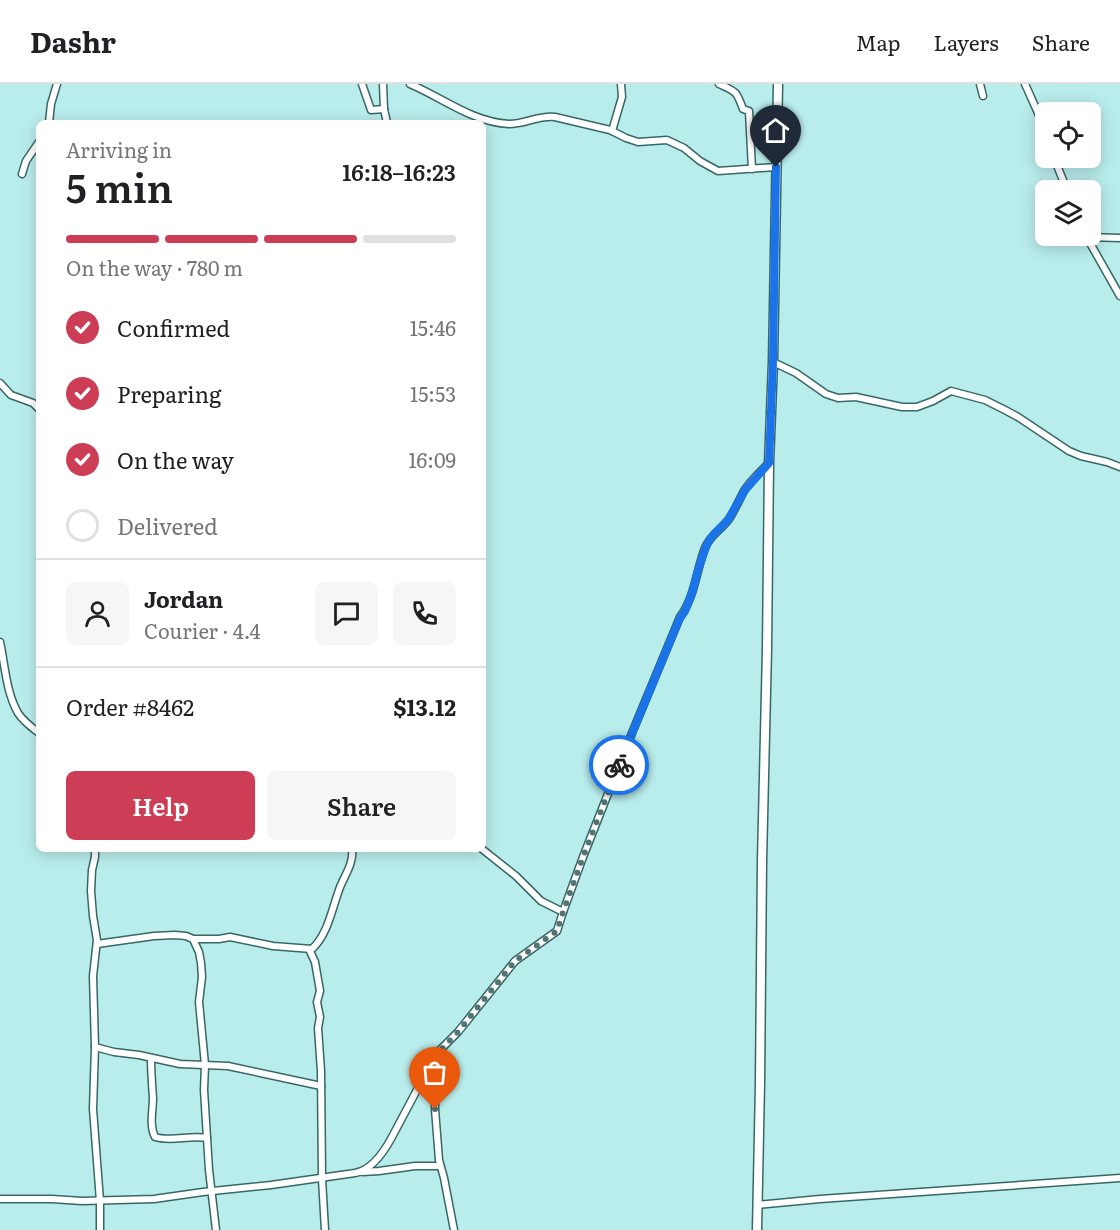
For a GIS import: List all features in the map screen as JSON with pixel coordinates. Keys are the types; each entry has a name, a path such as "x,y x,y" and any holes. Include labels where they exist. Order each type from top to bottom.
{"main road":[{"path":"757,1230 769,463 778,84"}],"street":[{"path":"49,120 57,84"},
{"path":"362,84 371,110 384,109"},
{"path":"383,84 386,120"},
{"path":"410,84 484,120"},
{"path":"612,131 622,98 621,84"},
{"path":"719,84 732,89 743,109 749,111 752,169"},
{"path":"980,84 983,96"},
{"path":"1025,84 1035,106"},
{"path":"486,120 518,124 549,116 612,131 638,142 670,141 718,171 776,167"},
{"path":"22,174 26,161 36,146"},
{"path":"1101,237 1120,238"},
{"path":"1092,246 1120,296"},
{"path":"773,362 796,373 826,394 838,398 856,396 902,407 917,407 951,392 985,400 1018,417 1069,451 1120,467"},
{"path":"0,383 11,394 36,406"},
{"path":"362,1172 386,1148 436,1054 458,1032 515,961 557,931 632,733 679,620 685,611 706,547 714,534 728,520 752,480 769,463"},
{"path":"0,642 11,695 22,717 36,730"},
{"path":"95,852 91,891 98,944 93,976 95,1047 93,1109 100,1230"},
{"path":"98,944 175,935 193,939 230,937 273,946 314,948 326,929 338,893 350,867 352,852"},
{"path":"486,852 516,876 541,901 563,912"},
{"path":"193,939 201,963 199,1002 205,1065 207,1138 216,1230"},
{"path":"309,949 315,962 320,991 317,1002 320,1017 318,1028 325,1230"},
{"path":"95,1047 180,1064 228,1066 321,1086"},
{"path":"151,1058 153,1135 163,1139 194,1136 207,1138"},
{"path":"432,1062 435,1075 435,1109 440,1166 454,1230"},
{"path":"0,1199 100,1201 153,1199 322,1179 362,1172 415,1166 440,1166"},
{"path":"757,1205 1120,1178"}],"way so far":[{"path":"435,1109 435,1075 432,1062 435,1056 458,1032 515,961 557,931 619,765"}],"route":[{"path":"619,765 679,620 685,611 706,547 714,534 728,520 752,480 769,463 776,167"}]}
